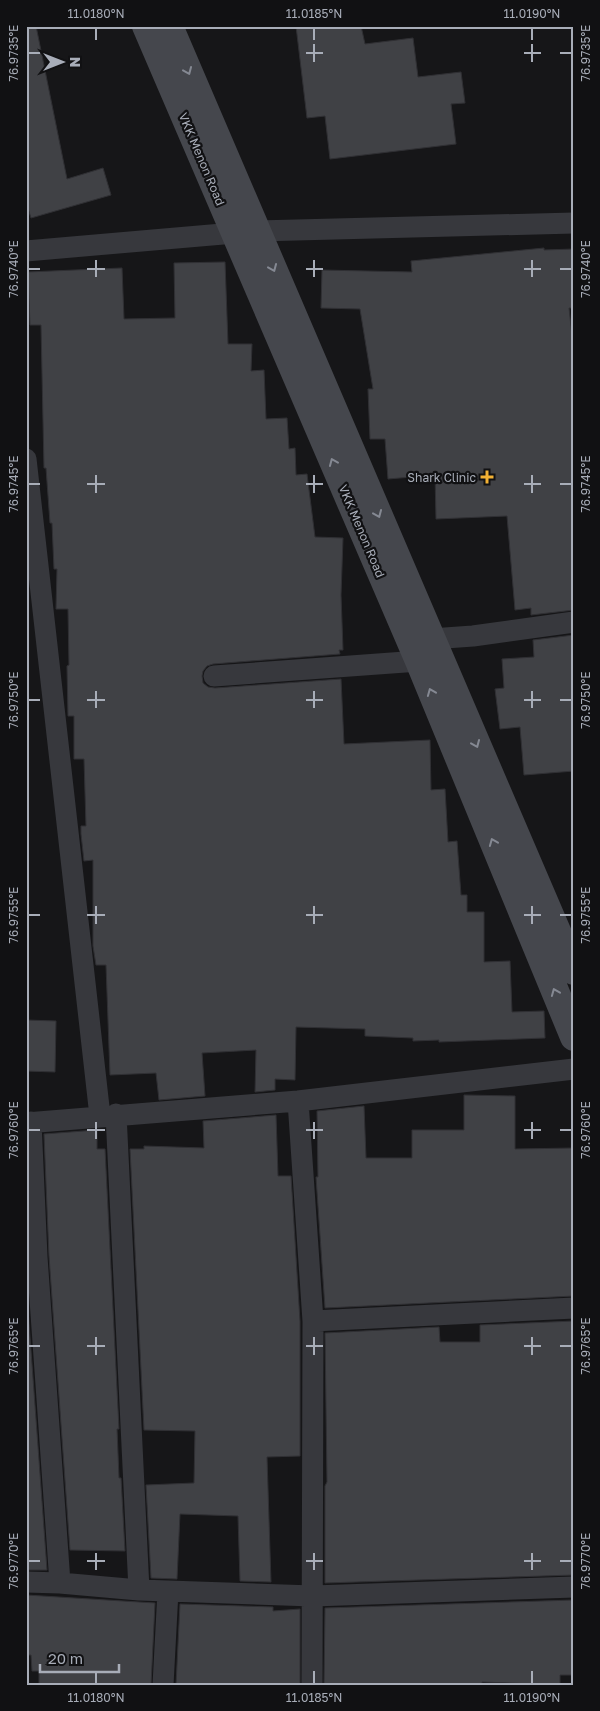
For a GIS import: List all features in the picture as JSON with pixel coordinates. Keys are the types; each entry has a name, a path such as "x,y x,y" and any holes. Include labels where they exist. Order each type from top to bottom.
{"street":[{"name":"VKK Menon Road","path":"146,26 245,232 425,650 574,970"},
{"name":"VKK Menon Road","path":"168,26 245,232"},
{"path":"26,252 245,232 574,223"},
{"path":"26,459 108,1115 138,1590"},
{"path":"214,676 425,650 474,636 574,622"},
{"name":"VKK Menon Road","path":"425,650 574,1037"},
{"path":"60,1583 29,1122 298,1101 574,1068"},
{"path":"298,1101 312,1321 312,1685"},
{"path":"312,1321 574,1308"},
{"path":"26,1582 138,1590 312,1596 574,1587"},
{"path":"163,1685 168,1591"}],"building":[{"path":"26,26 36,26 67,179 103,168 111,195 31,218 26,202"},
{"path":"296,26 361,26 365,44 413,38 418,77 461,72 465,103 451,104 456,144 330,159 325,116 307,118"},
{"path":"544,248 544,250 574,249 574,308 569,308 574,354 574,610 531,615 531,608 515,610 507,516 436,519 435,475 388,479 385,439 370,439 368,389 373,389 360,309 321,308 322,270 412,272 411,261"},
{"path":"225,262 228,344 252,344 251,371 264,370 266,419 287,418 289,449 295,448 296,475 307,474 315,537 343,538 341,595 343,650 339,650 340,654 213,664 207,666 203,671 203,683 208,687 215,688 341,679 344,744 430,740 431,790 445,789 448,842 457,841 461,895 467,895 467,912 484,912 484,962 510,961 512,1012 544,1011 545,1038 439,1042 439,1040 413,1041 413,1038 365,1036 365,1029 296,1027 295,1080 275,1079 275,1090 255,1092 256,1050 202,1053 205,1096 159,1100 156,1073 110,1075 106,965 96,965 93,946 93,860 84,861 81,834 81,826 86,826 84,759 74,759 74,716 68,716 68,609 56,609 57,569 54,569 52,523 50,523 46,468 44,468 41,325 30,325 28,272 122,268 124,319 175,318 174,263"},
{"path":"574,635 574,771 524,775 520,727 500,729 495,689 504,688 502,659 534,657 533,640"},
{"path":"26,1020 56,1021 55,1072 26,1071"},
{"path":"464,1095 515,1096 515,1149 574,1148 574,1296 325,1308 316,1177 318,1177 317,1111 364,1106 366,1158 412,1158 412,1130 464,1130"},
{"path":"276,1115 278,1176 291,1176 300,1321 300,1456 267,1457 271,1582 240,1581 238,1516 180,1514 177,1579 151,1578 146,1485 194,1483 195,1431 144,1430 130,1149 144,1149 144,1146 204,1148 203,1121"},
{"path":"97,1130 97,1149 105,1149 119,1429 117,1429 119,1478 121,1478 125,1551 70,1550 49,1256 44,1134"},
{"path":"26,1282 47,1570 26,1570"},
{"path":"574,1321 574,1575 325,1583 325,1486 327,1482 325,1333 439,1327 440,1342 480,1342 480,1325"},
{"path":"26,1595 155,1603 151,1685 39,1685 39,1671 32,1671 31,1655 26,1655"},
{"path":"573,1600 573,1675 560,1675 560,1685 482,1682 482,1685 324,1685 325,1608"},
{"path":"180,1604 273,1607 273,1611 300,1609 300,1685 176,1685"}],"place":[{"name":"Shark Clinic","path":"487,477"}]}
